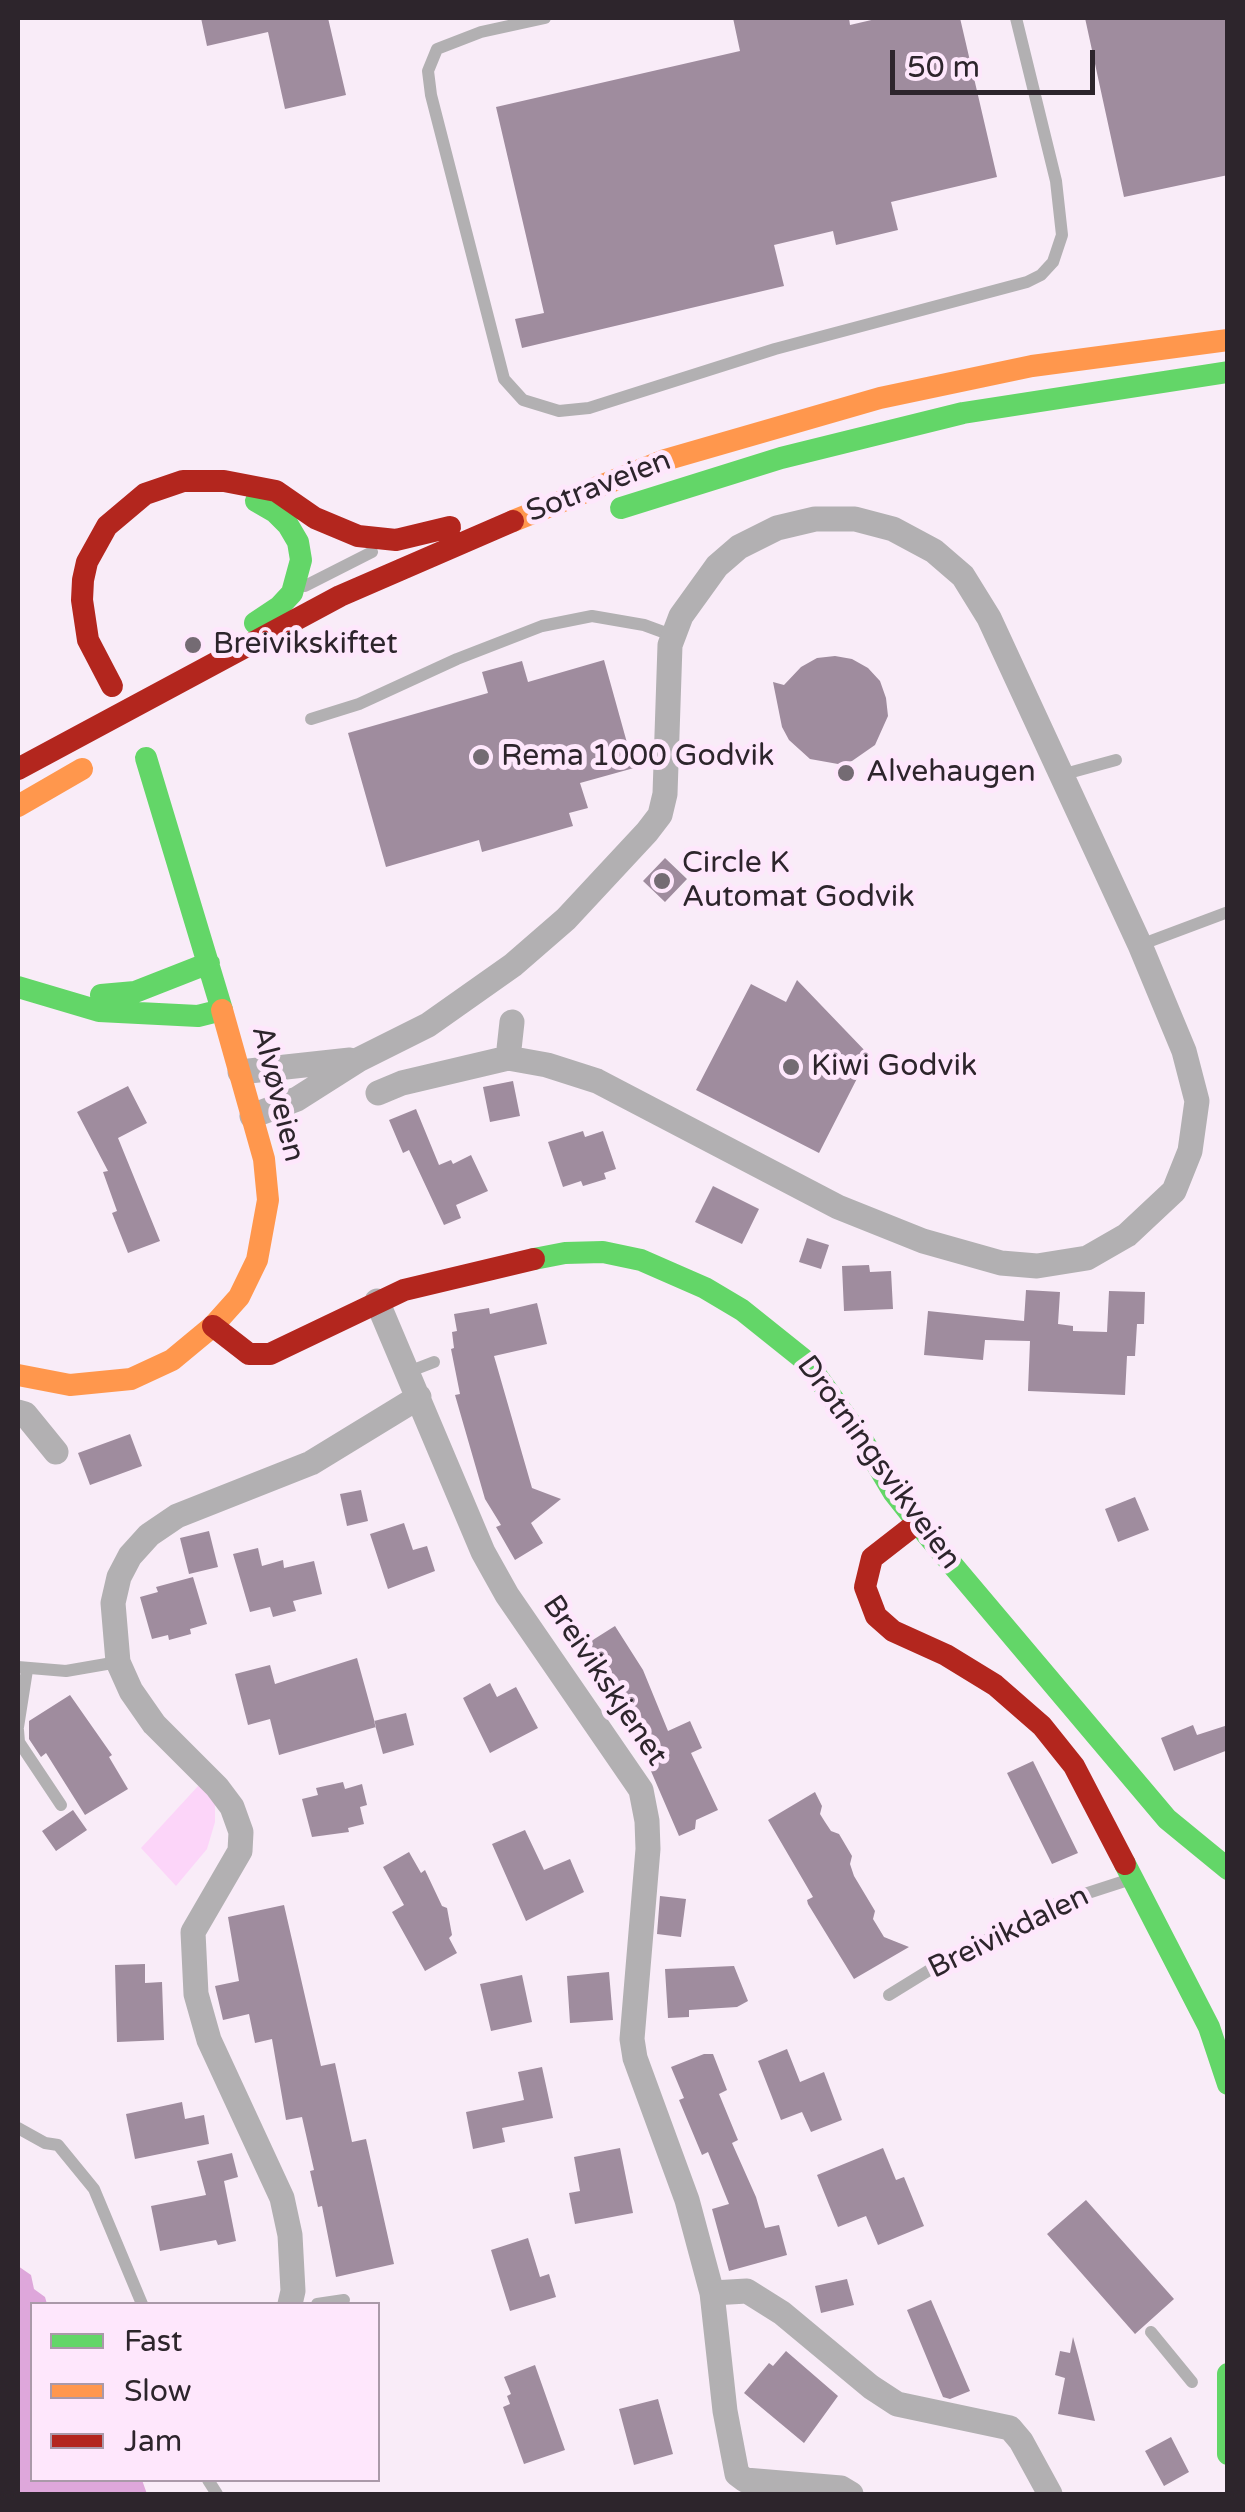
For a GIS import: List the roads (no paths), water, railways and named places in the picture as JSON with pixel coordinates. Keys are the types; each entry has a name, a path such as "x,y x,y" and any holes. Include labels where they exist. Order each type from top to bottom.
{"main road":[{"name":"Sotraveien","path":"18,770 340,596 665,460 880,398 1032,366 1228,340"},
{"name":"Sotraveien","path":"594,517 871,434 1048,397 1228,372"},
{"path":"112,686 88,640 84,580 95,545 108,526 144,494 183,481 224,482 276,491 316,518 358,536 396,540 438,531 525,500 557,502"},
{"path":"160,691 188,660 256,623 292,593 301,560 298,542 288,525 275,512 224,482"},
{"path":"18,789 242,674"},
{"path":"18,806 102,757"},
{"name":"Alvøveien","path":"18,1375 92,1385 131,1379 172,1360 214,1326 239,1297 263,1240 268,1200 264,1159 146,758"},
{"path":"62,999 135,992 209,963"},
{"path":"18,986 99,1011 198,1016 222,1010"},
{"name":"Drotningsvikveien","path":"214,1326 249,1354 270,1354 404,1290 566,1253 603,1252 641,1260 705,1288 742,1310 807,1362 864,1440 894,1493 917,1523 1167,1819 1228,1869"},
{"path":"917,1523 876,1554 866,1571 865,1587 876,1616 893,1631 974,1671 1042,1726 1080,1776 1208,2027 1228,2084"},
{"path":"1228,2374 1228,2454"}],"street":[{"path":"252,1116 297,1098 360,1059 428,1025 513,965 566,918 660,815 665,794 670,645 682,616 717,566 739,547 776,528 815,519 855,519 893,529 934,550 963,576 989,618 1140,944 1178,1035 1197,1101 1190,1151 1174,1191 1127,1236 1087,1258 1036,1266 1002,1263 923,1241 838,1207 597,1081 547,1065 508,1058 402,1083 378,1094"},
{"path":"508,1058 512,1022"},
{"path":"240,1072 360,1059"},
{"name":"Breivikskjenet","path":"377,1300 476,1535 507,1595 640,1790 648,1850 632,2040 686,2200 712,2293 725,2411 737,2474 745,2480 840,2488 851,2494"},
{"path":"290,2302 290,2235 282,2198 209,2040 196,1994 192,1932 240,1851 241,1832 225,1797 154,1724 131,1691 118,1662 113,1603 119,1577 130,1556 149,1535 176,1516 311,1463 419,1396"},
{"path":"18,1412 25,1414 56,1452"},
{"path":"712,2293 747,2291 782,2313 871,2388 897,2404 1010,2428 1050,2494"}],"lane":[{"path":"546,18 480,32 438,49 428,71 504,380 523,400 558,411 589,408 775,349 1041,275 1053,262 1062,235 1056,181 1016,18"},
{"path":"292,593 396,540"},
{"path":"311,719 359,704 542,626 592,616 644,625 674,636"},
{"path":"1061,775 1116,760"},
{"path":"1140,944 1228,912"},
{"path":"408,1372 434,1362"},
{"path":"61,1806 20,1742 22,1668 66,1671 118,1662"},
{"name":"Breivikdalen","path":"889,1995 936,1966 1060,1902 1134,1878"},
{"path":"18,2128 45,2143 58,2145 94,2189 141,2302"},
{"path":"330,2302 344,2300"},
{"path":"1151,2332 1192,2382"}],"place":[{"name":"Breivikskiftet","path":"193,645"},
{"name":"Rema 1000 Godvik","path":"481,757"},
{"name":"Alvehaugen","path":"846,773"},
{"name":"Circle K Automat Godvik","path":"662,881"},
{"name":"Kiwi Godvik","path":"791,1067"}]}
